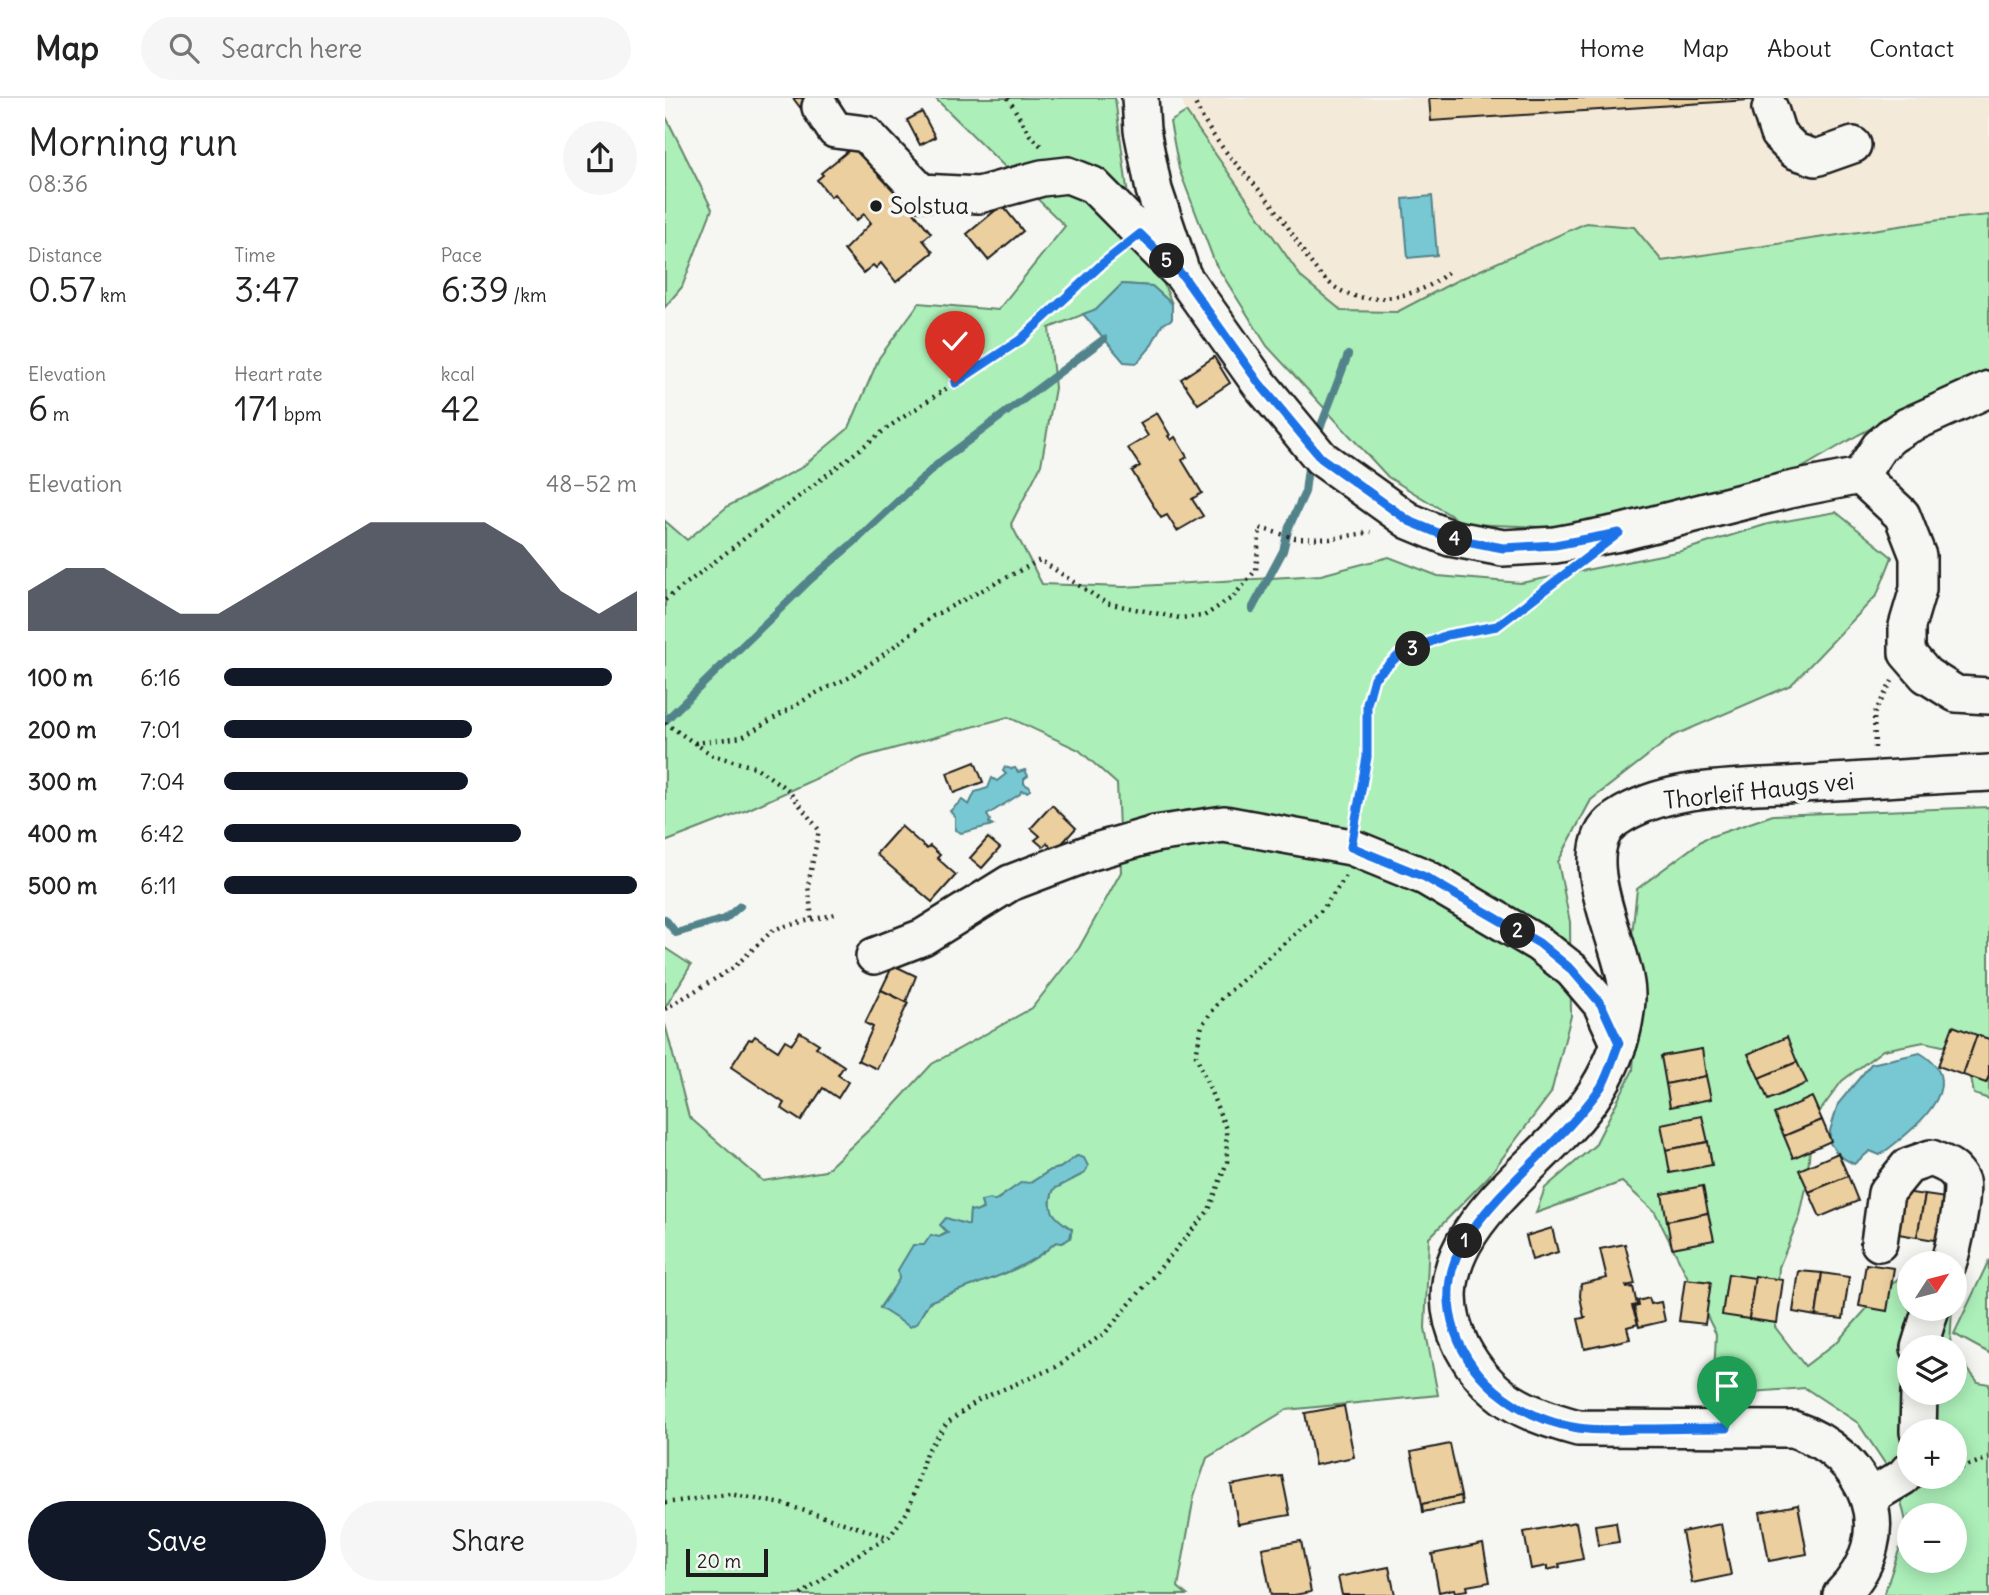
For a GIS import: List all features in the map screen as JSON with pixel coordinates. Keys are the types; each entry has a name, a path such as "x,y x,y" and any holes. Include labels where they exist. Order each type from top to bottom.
{"street":[{"path":"1140,98 1142,130 1154,190 1183,276"},
{"path":"820,107 835,130 866,134 921,192 979,195 1042,178 1068,175 1093,185 1183,276 1259,383 1321,458 1402,516 1450,538 1503,548 1555,545 1619,533 1789,490 1860,477 1879,447 1891,436 1989,388"},
{"path":"1770,108 1778,134 1795,151 1816,158 1853,145"},
{"path":"1860,477 1902,515 1918,556 1918,589 1907,626 1907,653 1926,675 1956,694 1989,696"},
{"name":"Thorleif Haugs vei","path":"1841,1595 1849,1587 1869,1551 1872,1535 1868,1498 1860,1479 1840,1454 1813,1436 1793,1429 1578,1428 1548,1420 1514,1405 1491,1387 1471,1364 1456,1335 1449,1311 1450,1271 1457,1254 1490,1208 1570,1125 1602,1084 1619,1043 1627,996 1621,960 1602,899 1595,863 1601,837 1613,820 1654,800 1713,790 1989,773"},
{"path":"874,956 923,937 1010,883 1092,852 1155,834 1224,824 1351,847 1425,877 1539,943 1572,970 1601,1004 1619,1043"},
{"path":"1879,1243 1886,1193 1908,1166 1931,1158 1951,1166 1961,1182 1953,1251"},
{"path":"1868,1498 1897,1481"}],"path":[{"path":"1008,98 1030,135 1068,175"},
{"path":"1193,98 1219,144 1269,201 1315,267 1336,290 1371,300 1406,295 1438,282 1450,270"},
{"path":"665,600 890,426 1020,340 1102,264 1140,234"},
{"path":"695,743 742,737 858,672 933,616 1040,560 1106,603 1179,618 1203,616 1233,597 1256,570 1260,528 1295,538 1330,539 1382,531 1402,516"},
{"path":"801,1595 848,1560 889,1537 908,1511 926,1453 947,1423 980,1399 1056,1367 1106,1332 1209,1210 1227,1162 1226,1129 1196,1055 1202,1025 1222,999 1323,909 1345,880 1367,757 1367,704 1374,678 1399,655 1447,635 1497,626 1568,572"},
{"path":"1860,780 1875,753 1874,714 1907,653"},
{"path":"665,723 723,760 757,768 788,790 812,819 819,831 808,885 812,920"},
{"path":"665,1009 733,968 772,932 836,914"},
{"path":"1967,1466 1989,1458"},
{"path":"665,1503 730,1494 782,1504 889,1537"}],"shaded area":[{"path":"1181,98 1989,98 1989,215 1662,261 1634,227 1586,223 1456,281 1397,312 1342,311 1302,278 1186,112"}],"green space":[{"path":"935,98 1115,98 1128,196 1172,304 1152,286 1122,284 1097,309 1049,328 1055,388 1041,465 1011,524 1042,584 1124,587 1321,575 1389,557 1438,576 1521,583 1681,551 1768,524 1836,512 1892,557 1877,595 1791,685 1673,736 1591,800 1558,862 1570,922 1571,1016 1551,1093 1488,1177 1429,1238 1425,1328 1438,1395 1286,1410 1207,1458 1194,1496 1178,1587 1187,1595 665,1595 665,1024 689,1117 763,1181 825,1171 888,1112 932,1064 1032,1008 1079,948 1121,872 1117,784 1079,750 1008,717 863,757 747,810 665,842 665,521 687,540 728,506 801,468 849,428 879,358 919,303 998,310 1065,226","holes":["1077,1156 1084,1159 1085,1173 1054,1189 1051,1196 1053,1213 1072,1229 1070,1238 1063,1243 1056,1242 1027,1263 1012,1270 929,1302 917,1323 880,1307 920,1257 956,1222 969,1225 970,1210 976,1212 983,1208 981,1202 994,1201 1022,1183 1030,1183"]},
{"path":"1186,112 1302,278 1342,311 1397,312 1456,281 1586,223 1634,227 1662,261 1989,215 1989,371 1951,386 1788,476 1571,528 1465,524 1388,477 1267,346 1215,263 1179,169 1170,122"},
{"path":"665,115 712,209 682,287 665,307"},
{"path":"1989,807 1989,1099 1974,1094 1966,1051 1924,1042 1883,1050 1842,1081 1812,1122 1807,1183 1800,1216 1779,1267 1775,1327 1805,1366 1838,1341 1897,1279 1897,1321 1951,1321 1951,1335 1897,1335 1897,1405 1967,1405 1967,1368 1978,1382 1989,1384 1989,1595 1884,1595 1897,1556 1897,1573 1967,1573 1967,1503 1902,1503 1898,1489 1967,1489 1967,1419 1897,1419 1897,1484 1858,1423 1805,1388 1713,1395 1716,1334 1655,1212 1622,1182 1536,1213 1545,1188 1595,1145 1633,1070 1637,1001 1630,953 1637,889 1704,839 1773,815"},
{"path":"665,948 691,965 665,1008"},
{"path":"1989,1260 1989,1353 1967,1341 1967,1335 1954,1334 1960,1321 1967,1321 1967,1307"}],"water":[{"path":"1432,196 1437,255 1408,258 1403,199"},
{"path":"1122,284 1152,286 1172,304 1172,319 1162,325 1149,349 1137,363 1124,362 1083,314 1097,309"},
{"path":"1005,767 1015,768 1018,772 1025,770 1028,776 1024,779 1024,784 1030,787 1030,790 1021,791 987,815 989,823 993,825 961,833 955,830 955,817 950,811 962,800 969,805 975,792 988,788 992,778 997,781 1006,774 1003,771"},
{"path":"1920,1053 1935,1066 1941,1079 1939,1094 1931,1108 1906,1135 1880,1155 1870,1151 1854,1164 1839,1156 1830,1143 1830,1131 1838,1104 1871,1064"},
{"path":"1077,1156 1084,1158 1088,1166 1085,1173 1054,1189 1050,1202 1056,1217 1072,1229 1070,1238 1062,1243 1056,1242 1027,1263 929,1302 917,1323 910,1327 880,1308 899,1279 898,1270 913,1245 924,1245 931,1235 939,1237 948,1233 940,1225 946,1218 969,1225 970,1210 976,1212 983,1209 981,1201 995,1201 1022,1182 1030,1183"}],"building":[{"path":"793,98 821,98 805,114"},
{"path":"1429,98 1779,98 1431,121"},
{"path":"922,112 935,137 920,145 907,120"},
{"name":"Solstua","path":"858,143 931,233 923,240 933,252 896,282 881,263 876,268 873,265 863,273 844,250 871,223 864,214 856,221 834,194 831,197 817,180 823,175 821,173"},
{"path":"1002,205 1023,231 988,260 967,234"},
{"path":"1214,357 1230,383 1198,404 1181,379"},
{"path":"1157,413 1170,435 1168,436 1171,440 1175,437 1187,457 1182,460 1202,493 1192,499 1203,516 1177,531 1167,515 1161,518 1132,471 1140,466 1128,448 1148,436 1140,423"},
{"path":"975,762 983,782 954,793 947,773"},
{"path":"1052,805 1076,828 1055,851 1047,843 1043,847 1035,840 1040,836 1031,828"},
{"path":"901,826 927,849 930,846 940,855 937,858 956,875 932,902 876,854"},
{"path":"988,838 1000,848 982,868 970,858"},
{"path":"893,965 916,976 906,1002 881,990"},
{"path":"881,990 908,1003 877,1069 858,1060 873,1027 865,1023"},
{"path":"1953,1026 1977,1035 1963,1075 1938,1066"},
{"path":"800,1032 819,1044 816,1047 844,1066 838,1075 848,1082 838,1098 823,1088 801,1121 781,1108 784,1103 731,1067 749,1039 752,1040 755,1036 778,1051 785,1040 792,1044"},
{"path":"1977,1035 1989,1039 1989,1076 1986,1083 1963,1075"},
{"path":"1787,1037 1797,1062 1759,1078 1748,1054"},
{"path":"1702,1049 1706,1076 1666,1084 1661,1056"},
{"path":"1797,1062 1807,1083 1768,1100 1759,1078"},
{"path":"1706,1076 1711,1099 1670,1107 1666,1084"},
{"path":"1812,1097 1822,1120 1784,1136 1774,1114"},
{"path":"1702,1116 1708,1142 1666,1150 1661,1124"},
{"path":"1822,1120 1831,1141 1793,1158 1784,1136"},
{"path":"1708,1142 1712,1165 1670,1173 1666,1150"},
{"path":"1838,1153 1848,1176 1809,1192 1799,1170"},
{"path":"1848,1176 1858,1201 1820,1217 1809,1192"},
{"path":"1703,1186 1708,1213 1667,1221 1662,1194"},
{"path":"1898,1191 1925,1195 1917,1237 1892,1233"},
{"path":"1925,1195 1953,1199 1946,1242 1917,1237"},
{"path":"1708,1213 1714,1240 1672,1248 1667,1221"},
{"path":"1552,1228 1558,1252 1532,1260 1526,1236"},
{"path":"1625,1244 1635,1284 1626,1286 1633,1287 1637,1305 1632,1306 1638,1324 1627,1327 1630,1339 1585,1349 1578,1319 1587,1317 1584,1317 1580,1296 1581,1284 1607,1278 1600,1249"},
{"path":"1866,1264 1894,1268 1887,1311 1859,1306"},
{"path":"1799,1271 1822,1273 1816,1316 1793,1312"},
{"path":"1822,1273 1849,1277 1843,1319 1816,1316"},
{"path":"1728,1274 1755,1278 1749,1319 1722,1315"},
{"path":"1755,1276 1783,1280 1777,1323 1749,1319"},
{"path":"1685,1279 1711,1282 1705,1324 1679,1321"},
{"path":"1649,1298 1651,1304 1661,1302 1665,1321 1639,1327 1634,1307 1639,1306 1638,1301"},
{"path":"1344,1406 1354,1457 1315,1465 1305,1413"},
{"path":"1450,1444 1461,1496 1422,1504 1411,1452"},
{"path":"1282,1476 1290,1515 1238,1524 1231,1485"},
{"path":"1461,1496 1462,1504 1423,1512 1422,1504"},
{"path":"1798,1505 1807,1554 1769,1561 1760,1512"},
{"path":"1576,1522 1583,1559 1559,1564 1560,1567 1547,1570 1547,1566 1531,1569 1524,1532"},
{"path":"1616,1522 1619,1542 1598,1545 1595,1525"},
{"path":"1721,1524 1731,1575 1692,1583 1682,1532"},
{"path":"1301,1541 1311,1592 1271,1595 1262,1548"},
{"path":"1483,1544 1490,1582 1467,1586 1468,1590 1439,1592 1432,1554"},
{"path":"1389,1567 1395,1595 1342,1595 1338,1577"}],"waterway":[{"path":"665,721 811,579 940,462 1104,339"},
{"path":"1319,431 1348,355"},
{"path":"1252,609 1283,551 1289,527 1305,492 1309,460"},
{"path":"665,919 676,933 725,919 740,906"}],"place":[{"name":"Solstua","path":"876,206"}],"route":[{"path":"955,383 1020,340 1102,264 1140,234 1183,276 1259,383 1321,458 1409,521 1450,538 1503,548 1555,545 1619,533 1497,626 1447,635 1399,655 1374,678 1367,704 1367,757 1351,847 1425,877 1539,943 1572,970 1601,1004 1619,1043 1602,1084 1570,1125 1490,1208 1457,1254 1450,1271 1449,1311 1456,1335 1471,1364 1491,1387 1514,1405 1548,1420 1578,1428 1727,1428"}]}
